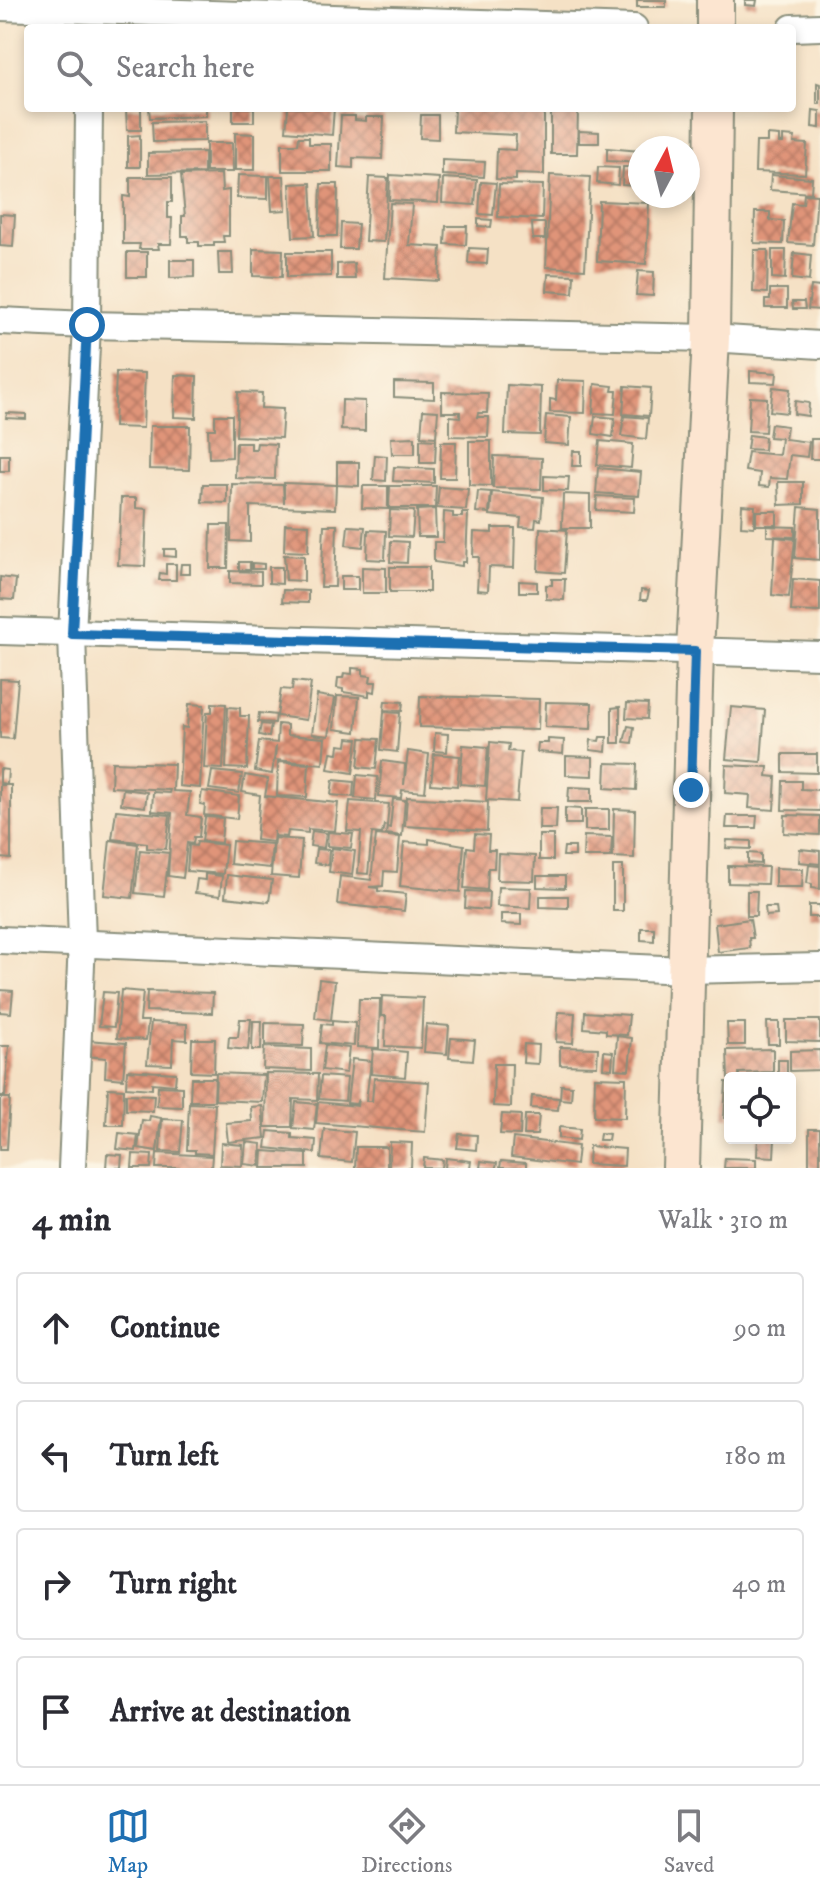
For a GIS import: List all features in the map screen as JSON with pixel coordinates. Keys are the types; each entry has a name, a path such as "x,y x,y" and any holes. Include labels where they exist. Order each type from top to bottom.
{"main road":[{"path":"715,0 715,24"},
{"path":"681,1168 695,651 711,338 714,112"}],"street":[{"path":"0,7 90,13 489,24"},
{"path":"796,28 820,27"},
{"path":"72,1168 82,942 72,634 87,325 89,112"},
{"path":"0,321 711,338 820,345"},
{"path":"0,631 820,655"},
{"path":"0,940 685,970 820,967"}],"building":[{"path":"637,0 666,0 666,7 637,7"},
{"path":"745,0 757,0 756,6 745,5"},
{"path":"817,83 820,84 820,104 817,104"},
{"path":"813,110 820,111 820,128 812,127"},
{"path":"126,112 141,112 141,130 127,130"},
{"path":"149,112 206,112 206,116 150,118"},
{"path":"233,112 254,112 254,122 233,122"},
{"path":"288,112 334,112 332,135 286,131"},
{"path":"454,112 544,112 544,175 516,174 516,180 496,179 497,149 515,150 516,135 453,132"},
{"path":"551,112 578,112 577,154 551,154"},
{"path":"421,115 438,115 438,139 420,138"},
{"path":"341,116 355,116 355,120 366,121 366,117 384,117 382,159 353,158 353,168 338,167"},
{"path":"205,121 205,141 153,142 152,122"},
{"path":"579,131 599,132 599,143 579,143"},
{"path":"235,133 255,134 255,170 235,170"},
{"path":"140,135 140,167 128,167 128,136"},
{"path":"767,135 779,136 779,143 783,143 783,136 795,137 794,143 807,144 805,174 755,172 756,142 767,142"},
{"path":"299,137 309,137 309,144 331,144 331,171 282,171 282,144 298,144"},
{"path":"206,143 232,143 233,172 206,172"},
{"path":"607,148 628,150 628,162 607,161"},
{"path":"204,152 204,173 148,174 148,153"},
{"path":"442,160 485,162 484,177 442,175"},
{"path":"598,167 619,168 618,185 597,183"},
{"path":"623,167 628,167 628,185 622,185"},
{"path":"221,174 222,191 229,190 229,236 223,236 224,242 214,242 214,246 188,242 188,236 182,236 182,216 185,216 181,175"},
{"path":"238,175 268,176 268,199 237,198"},
{"path":"390,175 439,178 438,203 389,200"},
{"path":"550,175 590,177 585,269 546,267"},
{"path":"771,175 812,178 811,193 770,190"},
{"path":"270,176 284,176 286,210 272,211"},
{"path":"130,177 172,177 172,202 168,202 168,218 172,218 171,244 158,244 159,249 139,249 140,244 123,244 123,196 130,197"},
{"path":"369,177 388,178 384,242 365,241"},
{"path":"443,178 477,180 475,205 442,203"},
{"path":"481,182 496,183 493,215 479,214"},
{"path":"311,183 314,236 293,237 290,184"},
{"path":"321,184 338,184 337,236 319,236"},
{"path":"499,184 543,185 542,219 498,217"},
{"path":"804,194 817,195 813,245 788,243 792,203 803,204"},
{"path":"599,201 628,202 628,208 649,208 646,264 597,261"},
{"path":"390,203 412,204 409,245 441,247 439,281 385,278"},
{"path":"755,212 770,212 770,220 784,221 783,244 754,243"},
{"path":"0,214 15,215 13,247 0,246"},
{"path":"478,219 492,220 491,227 478,226"},
{"path":"341,223 358,224 356,249 340,249"},
{"path":"532,223 545,223 545,239 533,239"},
{"path":"446,226 467,226 466,245 445,244"},
{"path":"469,248 488,249 487,264 468,263"},
{"path":"253,249 283,250 282,277 253,276"},
{"path":"754,250 768,250 767,293 753,292"},
{"path":"772,250 786,250 785,279 772,278"},
{"path":"127,252 147,252 147,277 127,277"},
{"path":"218,252 232,252 233,274 219,274"},
{"path":"287,252 331,252 331,276 287,277"},
{"path":"794,253 811,255 809,281 792,279"},
{"path":"170,260 194,260 194,277 170,278"},
{"path":"354,263 355,279 337,279 337,264"},
{"path":"638,271 654,272 653,296 636,295"},
{"path":"548,274 574,275 573,293 547,291"},
{"path":"811,286 820,287 820,310 808,309"},
{"path":"770,289 787,289 787,308 765,308 765,300 770,300"},
{"path":"792,302 804,302 805,309 793,309"},
{"path":"750,371 777,373 776,383 750,382"},
{"path":"116,372 145,373 143,428 114,427"},
{"path":"175,375 197,376 196,418 174,417"},
{"path":"557,380 586,381 585,413 550,412 550,399 556,400"},
{"path":"394,382 434,383 434,399 394,397"},
{"path":"595,384 613,386 612,391 617,391 615,414 593,413"},
{"path":"507,385 541,387 540,435 505,434"},
{"path":"625,386 651,388 649,416 623,414"},
{"path":"773,387 790,389 787,413 770,411"},
{"path":"238,392 262,393 261,408 283,409 281,438 236,436"},
{"path":"442,392 488,393 487,413 478,413 477,417 489,417 488,437 450,436 450,416 460,417 460,412 442,412"},
{"path":"750,397 767,398 765,432 748,431"},
{"path":"342,400 365,401 365,431 341,430"},
{"path":"795,401 809,403 808,416 794,414"},
{"path":"423,410 438,411 436,437 421,436"},
{"path":"7,413 26,414 26,419 6,418"},
{"path":"215,415 232,415 232,457 209,458 208,429 215,429"},
{"path":"546,415 571,417 569,445 544,443"},
{"path":"595,416 615,418 613,437 593,434"},
{"path":"624,416 648,418 646,439 621,436"},
{"path":"771,424 787,426 785,439 809,442 807,457 790,455 787,479 770,478 769,487 759,486 760,473 745,471 748,452 779,455 781,438 769,437"},
{"path":"150,426 190,426 189,470 149,469"},
{"path":"749,435 765,437 764,450 747,449"},
{"path":"415,437 415,454 392,454 391,438"},
{"path":"420,439 436,440 435,463 420,463"},
{"path":"811,439 820,439 820,459 810,459"},
{"path":"469,441 491,441 491,486 469,485"},
{"path":"600,441 633,444 631,468 597,465"},
{"path":"441,442 456,442 455,478 440,478"},
{"path":"236,443 251,443 251,449 256,449 257,443 276,444 275,479 235,478"},
{"path":"573,451 581,451 581,466 572,466"},
{"path":"0,455 9,455 9,471 0,471"},
{"path":"375,455 387,456 386,481 373,480"},
{"path":"494,456 542,458 541,489 493,488"},
{"path":"337,462 359,462 359,486 337,485"},
{"path":"394,467 434,469 434,483 393,481"},
{"path":"598,468 641,472 639,496 596,493"},
{"path":"544,476 569,477 568,491 544,490"},
{"path":"778,482 803,482 803,504 779,505"},
{"path":"284,483 336,485 335,509 250,506 250,542 231,541 232,484 283,485 284,503"},
{"path":"203,484 227,484 227,503 202,502"},
{"path":"363,486 388,486 388,509 362,508"},
{"path":"390,486 436,486 435,508 389,508"},
{"path":"439,487 468,489 466,510 437,508"},
{"path":"478,491 491,492 489,513 476,512"},
{"path":"492,492 543,497 541,520 536,519 535,528 520,527 521,518 490,515"},
{"path":"563,494 590,495 590,528 562,528"},
{"path":"597,496 635,498 634,512 596,510"},
{"path":"121,498 136,498 136,508 147,509 145,566 118,565"},
{"path":"742,505 755,506 754,527 741,526"},
{"path":"799,507 820,509 820,560 795,558"},
{"path":"435,509 436,537 418,537 417,510"},
{"path":"390,510 414,511 412,537 389,536"},
{"path":"756,511 777,511 777,525 756,525"},
{"path":"444,512 453,513 453,517 468,513 466,562 462,562 462,566 434,562 434,542 443,542"},
{"path":"285,524 309,525 308,552 284,551"},
{"path":"211,525 229,525 228,568 210,568"},
{"path":"324,525 337,525 335,587 321,587"},
{"path":"348,526 365,527 363,547 346,545"},
{"path":"767,526 795,527 795,537 767,536"},
{"path":"492,528 515,528 514,568 489,567 488,591 477,590 479,557 473,557 474,532 492,533"},
{"path":"540,528 567,530 564,573 538,571"},
{"path":"368,530 386,531 385,560 367,559"},
{"path":"775,537 795,539 789,597 772,595"},
{"path":"391,541 408,542 407,563 390,562"},
{"path":"164,549 176,549 176,557 164,556"},
{"path":"284,555 304,556 304,581 286,580"},
{"path":"239,562 250,562 250,570 239,570"},
{"path":"252,563 264,564 264,569 252,569"},
{"path":"166,564 176,564 176,580 159,580 160,573 166,574"},
{"path":"181,564 190,564 190,574 180,574"},
{"path":"269,567 282,567 282,584 269,583"},
{"path":"362,567 386,568 386,593 362,593"},
{"path":"390,567 429,567 429,592 390,592"},
{"path":"230,571 261,572 261,584 230,583"},
{"path":"341,576 358,576 358,590 341,590"},
{"path":"0,577 16,579 14,600 0,599"},
{"path":"552,579 565,579 564,600 546,599 546,585 552,585"},
{"path":"793,579 820,581 820,612 791,611"},
{"path":"519,581 537,582 537,592 519,592"},
{"path":"283,590 308,591 308,603 282,602"},
{"path":"641,590 649,591 647,600 640,600"},
{"path":"352,668 363,669 363,675 371,676 370,682 376,682 375,692 369,691 369,696 343,692 343,689 337,688 338,678 343,678 344,673 352,674"},
{"path":"0,679 18,680 13,739 0,738"},
{"path":"293,681 311,683 306,720 277,716 281,689 292,690"},
{"path":"317,695 335,698 329,736 312,734"},
{"path":"337,696 359,697 356,732 334,729"},
{"path":"420,696 539,699 538,730 419,727"},
{"path":"385,701 403,702 402,711 384,710"},
{"path":"546,702 592,703 591,729 545,727"},
{"path":"212,703 226,704 223,769 204,768 207,712 212,712"},
{"path":"627,703 648,704 647,719 626,718"},
{"path":"189,704 204,705 200,788 179,786 182,727 187,728"},
{"path":"228,707 240,708 240,716 249,716 247,769 226,768"},
{"path":"620,707 620,743 612,743 612,708"},
{"path":"731,707 765,710 761,762 726,759"},
{"path":"384,712 400,713 397,752 381,750"},
{"path":"259,713 276,715 275,723 258,722"},
{"path":"261,724 271,725 269,737 259,735"},
{"path":"278,724 287,725 287,735 325,738 323,764 275,760 276,746 272,774 255,771 259,741 277,743"},
{"path":"628,726 634,727 632,743 624,742"},
{"path":"435,733 448,734 447,752 434,751"},
{"path":"600,737 607,737 606,752 590,750 591,740 599,741"},
{"path":"348,738 358,739 353,773 328,769 331,752 338,753 339,745 347,746"},
{"path":"361,738 379,739 376,769 358,767"},
{"path":"548,739 564,740 563,754 537,752 538,743 548,743"},
{"path":"490,742 509,744 508,751 521,752 517,802 486,800"},
{"path":"463,745 488,747 485,786 460,784"},
{"path":"408,751 429,754 425,792 402,790 401,798 379,796 382,761 405,764 404,785"},
{"path":"434,754 460,756 457,786 431,784"},
{"path":"783,754 817,754 817,773 783,772"},
{"path":"566,756 593,757 593,776 566,775"},
{"path":"112,762 174,764 173,791 190,792 187,815 201,817 199,837 194,837 193,844 187,843 183,878 168,876 172,813 152,811 153,792 169,793 170,790 111,787"},
{"path":"278,762 309,764 307,797 277,796"},
{"path":"606,763 637,764 636,790 605,788"},
{"path":"726,765 768,767 767,776 776,777 774,810 749,808 750,795 725,793"},
{"path":"0,769 8,770 7,784 0,783"},
{"path":"212,771 242,774 239,793 209,789"},
{"path":"245,775 268,779 265,796 338,803 335,831 288,831 287,837 274,836 274,831 273,842 256,840 260,795 242,792"},
{"path":"357,775 378,777 376,800 355,798"},
{"path":"333,780 354,782 353,797 331,795"},
{"path":"783,781 801,781 801,789 820,790 820,811 782,810"},
{"path":"0,785 11,785 11,859 0,858"},
{"path":"569,787 592,788 592,802 568,802"},
{"path":"123,789 147,792 145,807 121,804"},
{"path":"202,791 239,796 237,819 204,815 205,805 200,804"},
{"path":"407,797 488,802 487,831 405,826"},
{"path":"393,799 405,800 402,836 386,834 387,827 390,828"},
{"path":"350,801 389,804 387,826 384,825 382,834 372,833 368,874 358,873 361,832 347,831"},
{"path":"540,808 557,808 556,829 539,829"},
{"path":"565,808 581,809 581,824 565,824"},
{"path":"585,809 609,809 609,830 585,830"},
{"path":"614,809 635,810 634,858 613,857"},
{"path":"116,810 170,815 166,849 147,848 147,843 112,839"},
{"path":"785,815 820,816 820,835 784,833"},
{"path":"727,816 757,816 756,828 726,828"},
{"path":"205,817 223,818 221,843 202,841"},
{"path":"312,831 326,833 324,848 310,846"},
{"path":"328,832 353,834 351,848 327,846"},
{"path":"475,834 489,835 488,850 495,850 494,868 488,868 487,890 464,888 467,847 474,848"},
{"path":"376,835 400,837 397,872 384,871 383,886 369,887 406,894 404,911 337,904 340,876 371,880"},
{"path":"539,835 553,835 553,860 539,860"},
{"path":"584,836 612,837 611,857 583,857"},
{"path":"274,838 302,840 299,878 271,876"},
{"path":"429,839 464,845 460,892 400,886 404,842 429,844"},
{"path":"110,840 138,844 132,898 104,895"},
{"path":"727,840 751,841 751,849 726,848"},
{"path":"232,841 272,844 270,868 230,864"},
{"path":"197,842 226,845 223,874 187,871 189,845 196,846"},
{"path":"564,847 575,847 575,856 563,856"},
{"path":"332,848 355,851 352,875 329,872"},
{"path":"316,849 329,850 328,865 314,863"},
{"path":"800,849 820,851 820,864 799,862"},
{"path":"140,850 169,853 164,896 135,893"},
{"path":"748,853 761,854 761,864 748,863"},
{"path":"498,854 535,856 534,881 497,880"},
{"path":"809,865 820,866 820,889 812,888 812,884 807,883"},
{"path":"613,866 623,866 623,911 613,911"},
{"path":"728,866 768,867 767,884 728,883"},
{"path":"775,868 803,869 802,887 775,887"},
{"path":"205,874 222,876 220,896 195,893 197,879 205,880"},
{"path":"227,875 272,880 269,902 225,897"},
{"path":"537,876 565,876 565,888 537,887"},
{"path":"498,887 531,888 530,908 497,906"},
{"path":"466,891 489,892 488,910 465,908"},
{"path":"747,891 757,891 756,916 747,916"},
{"path":"540,896 568,896 568,908 540,907"},
{"path":"809,905 820,905 820,917 809,917"},
{"path":"765,907 776,907 777,915 766,916"},
{"path":"501,914 521,914 521,925 501,924"},
{"path":"750,919 753,938 749,938 750,948 718,952 715,924"},
{"path":"641,928 654,928 654,941 641,940"},
{"path":"319,979 335,981 331,1020 315,1018"},
{"path":"0,990 13,991 11,1013 0,1012"},
{"path":"121,990 143,992 140,1021 148,1021 146,1040 117,1038"},
{"path":"147,991 213,993 212,1013 146,1011"},
{"path":"103,992 117,993 114,1027 99,1026"},
{"path":"382,996 423,998 421,1048 385,1046 386,1016 381,1016"},
{"path":"359,999 380,999 379,1048 357,1047"},
{"path":"558,1012 575,1013 573,1043 556,1042"},
{"path":"585,1012 629,1015 627,1035 584,1028"},
{"path":"240,1019 251,1019 248,1050 228,1048 229,1037 238,1037"},
{"path":"786,1020 820,1020 820,1042 786,1041"},
{"path":"253,1021 262,1021 261,1050 252,1050"},
{"path":"332,1021 355,1023 354,1046 320,1043 322,1024 332,1025"},
{"path":"151,1022 187,1024 187,1040 173,1039 172,1065 147,1064"},
{"path":"767,1022 779,1022 779,1044 768,1044"},
{"path":"265,1023 304,1024 303,1046 265,1045"},
{"path":"727,1023 745,1023 745,1045 728,1045"},
{"path":"426,1024 449,1026 447,1054 424,1052"},
{"path":"617,1036 632,1038 629,1070 615,1069"},
{"path":"451,1038 475,1040 473,1060 449,1058"},
{"path":"192,1039 215,1039 214,1073 191,1072"},
{"path":"87,1040 126,1043 123,1079 105,1077 106,1058 86,1056"},
{"path":"524,1044 539,1045 538,1064 523,1063"},
{"path":"325,1045 349,1048 346,1073 322,1070"},
{"path":"0,1046 9,1046 5,1096 0,1096"},
{"path":"264,1047 311,1049 311,1071 263,1069"},
{"path":"560,1047 598,1048 597,1066 560,1065"},
{"path":"373,1049 407,1052 405,1077 371,1074"},
{"path":"773,1049 773,1072 728,1072 727,1050"},
{"path":"820,1050 820,1070 790,1071 790,1051"},
{"path":"604,1051 613,1052 612,1069 603,1068"},
{"path":"352,1059 371,1061 366,1101 372,1101 374,1078 429,1082 425,1132 316,1123 318,1102 357,1106 358,1099 356,1104 347,1103"},
{"path":"778,1060 787,1060 787,1072 778,1072"},
{"path":"494,1064 512,1064 511,1107 493,1106"},
{"path":"127,1070 176,1073 175,1085 152,1083 152,1089 126,1087"},
{"path":"216,1073 264,1075 262,1102 215,1100"},
{"path":"266,1073 318,1074 317,1100 293,1099 292,1127 265,1127"},
{"path":"321,1076 347,1078 345,1101 319,1099"},
{"path":"595,1077 626,1078 625,1118 594,1117"},
{"path":"191,1078 215,1078 214,1101 190,1101"},
{"path":"561,1085 572,1086 571,1100 560,1099"},
{"path":"158,1086 182,1087 182,1107 157,1106"},
{"path":"108,1088 124,1089 123,1125 106,1125"},
{"path":"126,1094 154,1095 153,1111 126,1110"},
{"path":"532,1096 559,1098 558,1110 531,1108"},
{"path":"0,1098 10,1098 7,1149 0,1149"},
{"path":"296,1102 317,1104 314,1130 293,1128"},
{"path":"189,1103 215,1104 212,1154 187,1150"},
{"path":"262,1106 265,1138 228,1142 226,1123 252,1121 251,1107"},
{"path":"502,1114 521,1115 520,1135 500,1134"},
{"path":"525,1115 539,1115 537,1135 524,1135"},
{"path":"150,1116 161,1118 157,1151 138,1148 142,1120 149,1121"},
{"path":"162,1119 183,1120 180,1152 160,1151"},
{"path":"559,1127 580,1129 579,1140 559,1138"},
{"path":"324,1129 355,1132 352,1162 321,1159"},
{"path":"809,1129 820,1129 820,1168 809,1168"},
{"path":"268,1131 292,1133 292,1138 316,1140 315,1153 266,1148"},
{"path":"119,1133 138,1135 136,1151 117,1149"},
{"path":"600,1133 609,1134 608,1140 599,1140"},
{"path":"459,1134 477,1135 476,1150 457,1148"},
{"path":"513,1138 578,1146 576,1165 511,1157"},
{"path":"246,1142 262,1144 260,1166 244,1164"},
{"path":"390,1142 412,1143 411,1168 389,1168"},
{"path":"221,1143 243,1145 242,1166 220,1165"},
{"path":"758,1144 775,1144 774,1157 757,1156"},
{"path":"589,1146 625,1149 624,1166 588,1164"},
{"path":"356,1147 387,1147 387,1168 355,1168"},
{"path":"263,1151 307,1154 307,1168 262,1168"},
{"path":"157,1153 212,1156 211,1168 156,1168"},
{"path":"107,1154 122,1155 121,1168 106,1168"},
{"path":"133,1154 152,1155 151,1168 132,1168"},
{"path":"424,1158 443,1160 442,1168 423,1168"},
{"path":"446,1158 471,1161 470,1168 445,1168"},
{"path":"725,1158 756,1159 756,1168 724,1168"},
{"path":"481,1161 497,1163 496,1168 480,1168"},
{"path":"501,1161 526,1163 526,1168 500,1168"}],"route":[{"path":"87,325 72,634 695,651 691,790"}]}
